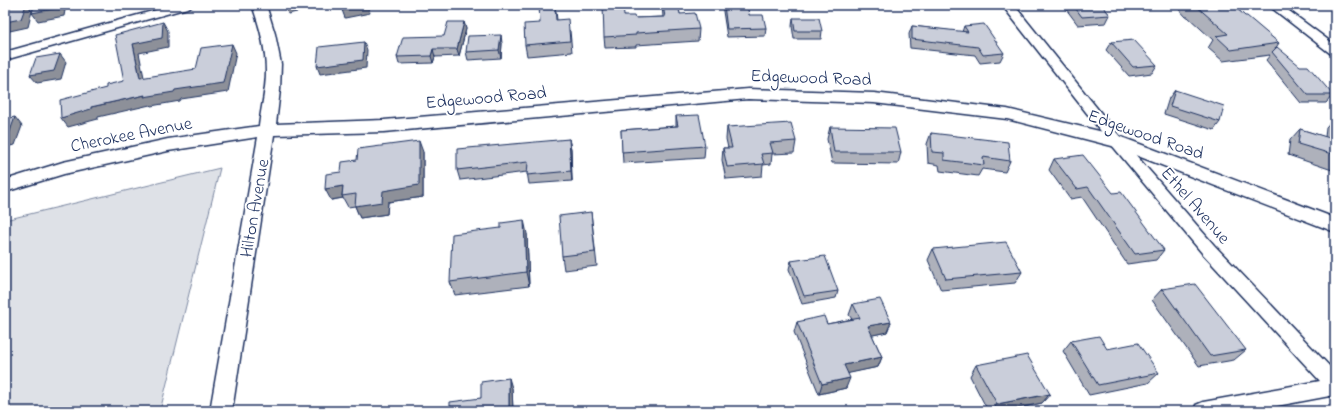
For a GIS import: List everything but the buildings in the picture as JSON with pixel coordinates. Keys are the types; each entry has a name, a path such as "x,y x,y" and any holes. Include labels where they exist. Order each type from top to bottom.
{"street":[{"path":"5,56 187,5"},
{"name":"Hilton Avenue","path":"221,411 267,130 273,84 273,56 267,25 259,5"},
{"name":"Ethel Avenue","path":"1008,5 1116,141 1208,249 1335,386"},
{"path":"1274,5 1335,51"},
{"name":"Edgewood Road","path":"267,130 384,126 748,94 874,98 1007,114 1116,141 1335,225"},
{"name":"Cherokee Avenue","path":"5,186 63,168 168,145 267,130"},
{"path":"1203,411 1335,386"}],"shaded area":[{"path":"220,168 160,411 5,411 5,220"}]}
